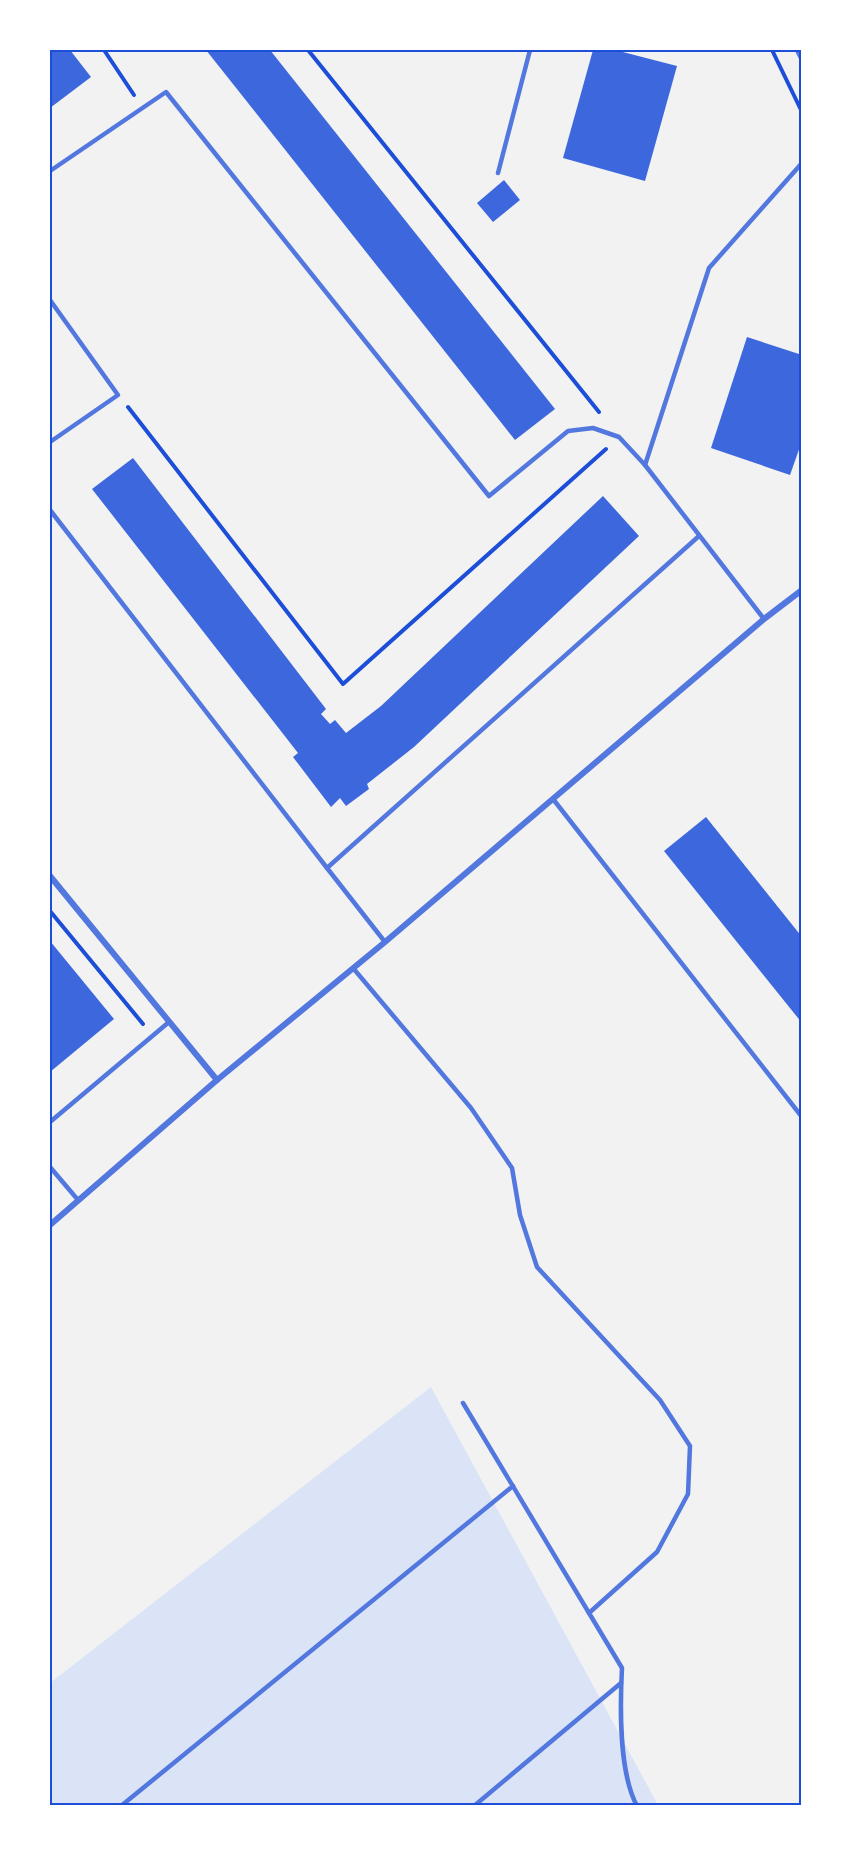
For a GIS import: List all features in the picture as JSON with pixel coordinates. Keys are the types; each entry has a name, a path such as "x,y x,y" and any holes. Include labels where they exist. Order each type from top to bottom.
{"street":[{"path":"50,1225 217,1080 385,942 801,590"},
{"path":"50,876 217,1080"}],"lane":[{"path":"498,173 530,50"},
{"path":"797,50 801,60"},
{"path":"50,171 166,92 489,496 568,430 593,428 619,437 645,465 764,619"},
{"path":"645,465 709,268 801,163"},
{"path":"50,300 118,394 50,442"},
{"path":"50,510 385,942"},
{"path":"327,868 699,536"},
{"path":"553,800 801,1117"},
{"path":"353,968 471,1108 512,1168 520,1215 537,1267 660,1400 690,1446 688,1494 657,1552 589,1613"},
{"path":"50,1122 169,1022"},
{"path":"50,1167 78,1200"},
{"path":"463,1402 622,1668 619,1709 630,1792 637,1806"},
{"path":"121,1806 513,1486"},
{"path":"474,1806 621,1683"}],"path":[{"path":"104,50 143,108"},
{"path":"118,394 344,684 619,437 308,50"},
{"path":"772,50 801,112"},
{"path":"50,911 153,1036"}],"shaded area":[{"path":"431,1387 658,1805 50,1806 50,1683"}],"building":[{"path":"50,50 70,50 91,77 50,108"},
{"path":"206,50 270,50 555,409 515,440"},
{"path":"593,50 615,50 677,66 645,181 563,158"},
{"path":"504,180 520,200 493,222 477,203"},
{"path":"747,337 802,355 802,441 790,475 711,448"},
{"path":"133,458 326,709 321,714 330,724 335,720 346,733 381,706 603,496 639,536 414,747 367,784 369,789 346,806 340,798 331,807 293,757 298,753 92,489"},
{"path":"706,817 802,937 802,1023 664,851"},
{"path":"50,941 114,1019 50,1072"}]}
